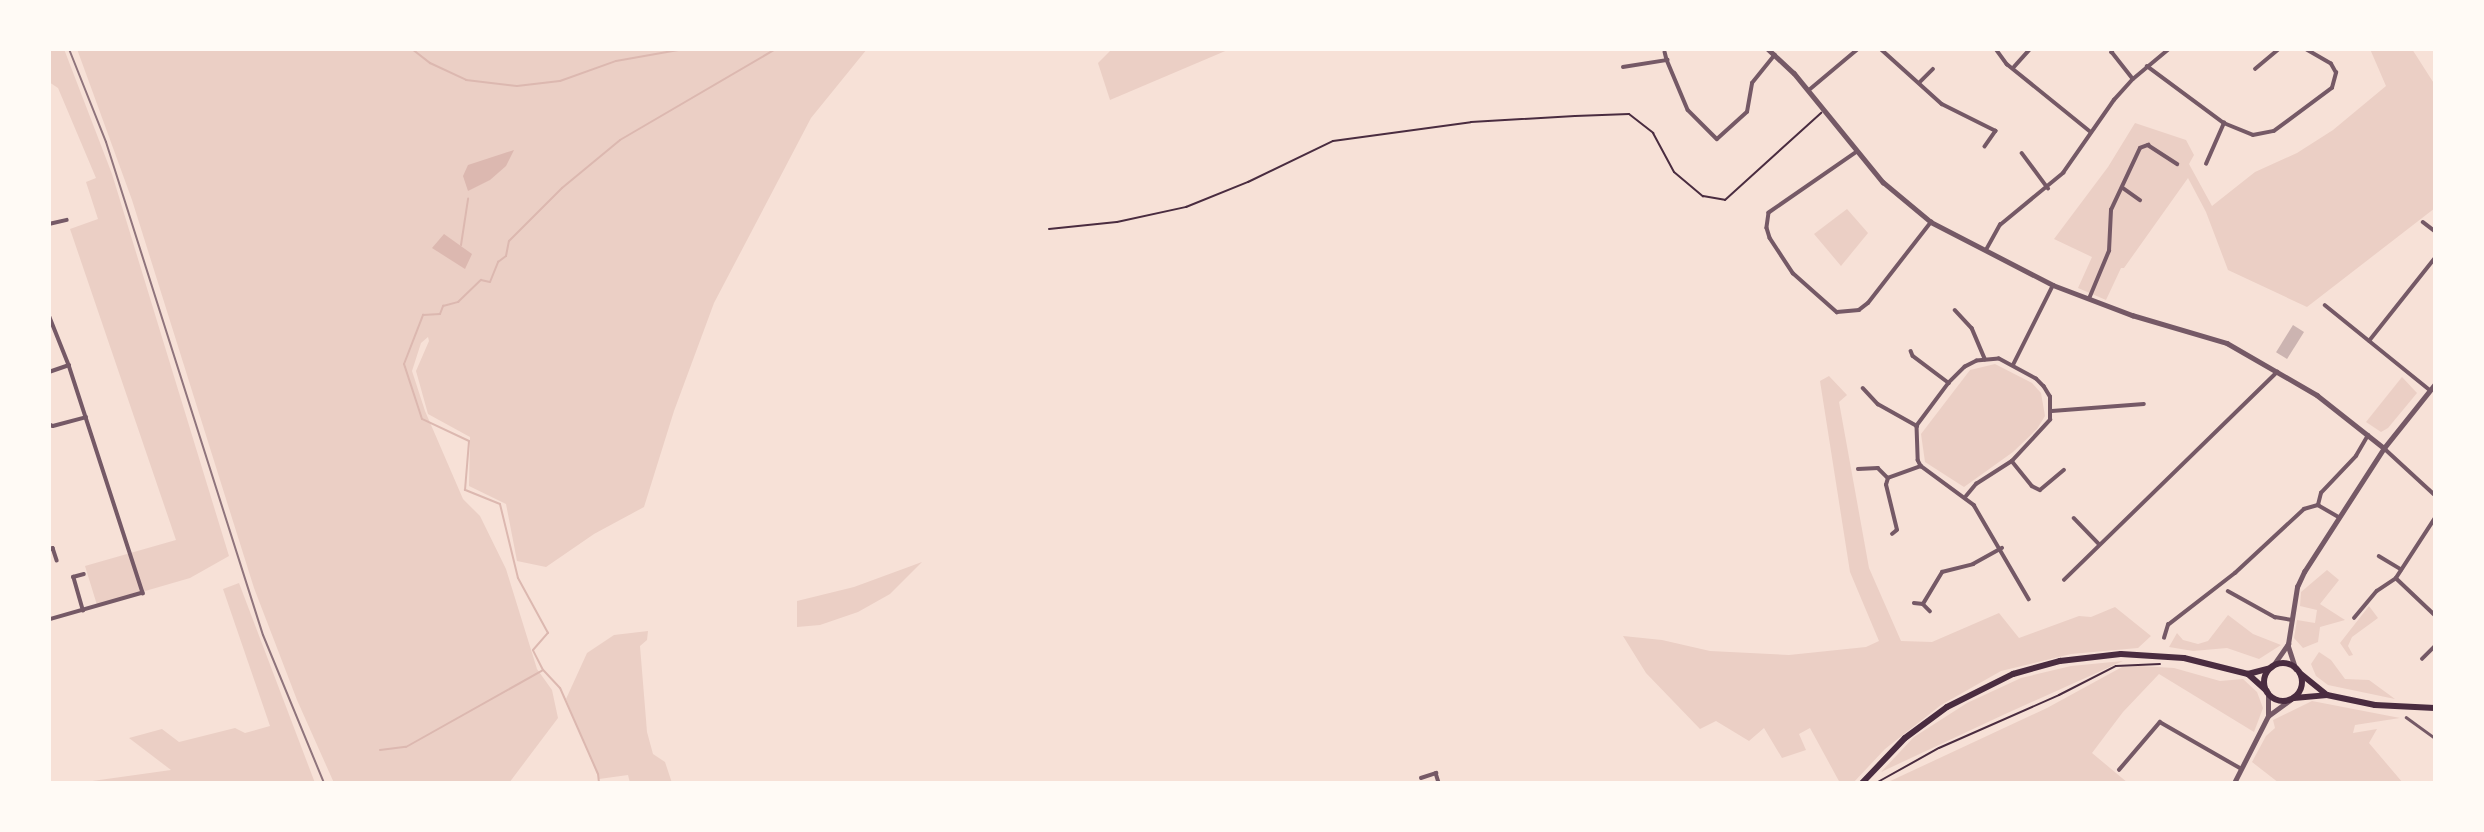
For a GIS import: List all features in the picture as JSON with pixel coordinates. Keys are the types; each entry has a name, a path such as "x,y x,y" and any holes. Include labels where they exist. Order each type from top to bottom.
{"highway":[{"path":"1862,783 1905,738 1947,707 2017,673 2060,661 2144,654 2205,661 2248,674 2278,700 2327,695 2375,705 2435,708"},
{"path":"2248,674 2285,664 2327,695"},
{"path":"2267,692 2265,677 2272,668"},
{"path":"2292,699 2302,683 2298,671"}],"street":[{"path":"1769,49 1901,200 1930,222 2053,285 2227,343 2278,370 2368,435 2435,495"},
{"path":"1808,91 1858,49"},
{"path":"1881,49 1942,104 1996,131 1985,147"},
{"path":"1996,49 2014,68 2091,132"},
{"path":"2014,68 2030,49"},
{"path":"2114,49 2112,52 2133,79"},
{"path":"1986,252 2000,225 2049,188 2133,79 2169,49"},
{"path":"2255,69 2279,49"},
{"path":"2147,66 2242,133 2265,134 2332,88 2336,73 2331,64 2305,49"},
{"path":"1665,52 1688,110 1717,139 1747,112 1752,83 1775,55"},
{"path":"1633,59 1634,66"},
{"path":"1623,67 1667,60"},
{"path":"1920,82 1933,69"},
{"path":"2206,164 2224,122"},
{"path":"2089,299 2109,251 2110,210 2142,146 2148,145 2177,164"},
{"path":"1857,152 1769,213 1767,228 1770,238 1793,273 1837,312 1859,310 1868,303 1930,222"},
{"path":"2022,153 2049,188"},
{"path":"2123,188 2140,200"},
{"path":"49,224 67,220"},
{"path":"2423,222 2435,232"},
{"path":"2369,341 2435,258"},
{"path":"2013,365 2053,285"},
{"path":"2325,305 2430,390"},
{"path":"1955,310 1972,328 1984,359"},
{"path":"49,315 69,365 143,593 49,620"},
{"path":"1912,351 1913,356 1950,383"},
{"path":"1921,466 1917,426 1950,383 1965,367 1984,359 1999,359 2013,365 2044,387 2052,411 2044,430 2012,461 1976,484 1966,496"},
{"path":"49,372 69,365"},
{"path":"2064,580 2278,370"},
{"path":"2272,668 2288,644 2297,587 2304,572 2384,448 2435,384"},
{"path":"1863,388 1878,404 1917,426"},
{"path":"2052,411 2144,404"},
{"path":"49,424 53,426 86,417"},
{"path":"2318,505 2321,493 2356,456 2368,435"},
{"path":"2012,461 2032,486 2040,490 2047,488 2064,470"},
{"path":"1888,478 1921,466"},
{"path":"1921,466 1966,496 2002,548 2029,599"},
{"path":"1858,469 1878,468 1888,478"},
{"path":"1888,478 1886,485 1898,530 1892,534"},
{"path":"2164,638 2168,625 2235,573 2304,509 2318,505 2339,517"},
{"path":"2354,618 2377,591 2396,578 2435,517"},
{"path":"2074,518 2099,544"},
{"path":"49,550 53,548 57,560"},
{"path":"1923,604 1942,572 1973,564 2002,548"},
{"path":"2379,556 2401,569"},
{"path":"83,611 73,578 84,574"},
{"path":"2396,578 2435,615"},
{"path":"2228,591 2275,617 2292,620"},
{"path":"1914,603 1923,604 1930,611"},
{"path":"2288,644 2298,671"},
{"path":"2422,659 2435,646"},
{"path":"2267,692 2268,716"},
{"path":"2234,783 2268,716 2292,699"},
{"path":"2406,717 2435,738"},
{"path":"2119,770 2160,722 2240,768"},
{"path":"1420,778 1436,773 1438,783"}],"path":[{"path":"1049,229 1117,222 1186,207 1248,182 1333,142 1471,122 1629,114 1653,133 1674,172 1703,196 1725,200 1824,110"},
{"path":"1876,783 1939,748 2059,695 2116,666 2160,664"}],"shaded area":[{"path":"49,49 64,49 112,174 229,556 190,578 97,605 85,566 176,540 70,229 98,219 86,182 96,178 58,88 49,82"},
{"path":"77,49 867,49 811,118 714,303 674,411 644,507 594,534 546,567 517,561 506,504 469,486 470,437 428,414 416,371 429,341 428,337 421,343 412,371 425,411 463,499 480,516 506,569 537,669 552,690 558,718 509,783 334,783 297,700 254,588 132,200"},
{"path":"1112,49 1230,49 1110,100 1098,63"},
{"path":"2370,49 2412,49 2435,85 2435,208 2307,307 2228,270 2206,212 2188,178 2124,268 2121,268 2106,300 2078,288 2092,257 2054,239 2108,167 2135,123 2186,140 2194,155 2189,164 2212,206 2255,172 2297,153 2333,130 2386,86"},
{"path":"514,150 506,166 490,180 468,191 463,176 468,165"},
{"path":"1847,209 1868,233 1841,266 1814,234"},
{"path":"444,234 472,254 465,269 432,248"},
{"path":"1995,364 2032,383 2041,393 2045,416 2037,429 2013,452 1964,487 1925,462 1921,434 1970,370"},
{"path":"1829,376 1847,395 1839,402 1869,568 1901,641 1932,642 1999,613 2019,638 2079,616 2091,617 2115,607 2151,636 2138,648 2071,654 2001,671 1941,705 1885,749 1853,783 1840,783 1810,728 1799,734 1806,750 1782,758 1764,728 1749,741 1716,721 1700,729 1646,673 1623,636 1662,640 1710,651 1789,655 1866,647 1879,641 1850,572 1820,381"},
{"path":"2402,377 2417,393 2388,428 2381,432 2366,422"},
{"path":"922,562 890,594 858,612 820,625 797,627 797,601 854,587"},
{"path":"2327,570 2339,580 2320,604 2345,620 2320,627 2318,642 2303,648 2294,638 2297,620 2315,623 2317,610 2300,606 2301,592"},
{"path":"239,583 315,783 78,783 171,770 129,738 162,729 179,742 235,728 245,733 270,726 223,589"},
{"path":"2369,606 2378,618 2352,637 2348,646 2353,655 2349,656 2340,643"},
{"path":"2228,615 2253,634 2281,645 2259,659 2227,648 2193,651 2169,647 2177,633 2183,640 2198,644 2208,641"},
{"path":"648,631 647,640 640,646 647,732 653,754 665,762 672,783 630,783 628,775 599,779 566,699 587,653 614,635"},
{"path":"2319,652 2331,660 2345,679 2369,680 2395,699 2328,685 2316,676 2311,664"},
{"path":"2123,661 1881,772 1914,737 1967,703 2021,678 2071,666"},
{"path":"2122,667 2174,668 2220,681 2243,679 2257,692 2263,708 2254,732 2159,674 2123,712 2092,753 2128,783 1886,783 2047,708"},
{"path":"2312,701 2400,718 2355,725 2353,733 2377,729 2369,743 2403,783 2279,783 2252,762 2266,736 2275,728 2273,720"}],"building":[{"path":"2293,325 2304,332 2287,359 2276,352"}],"waterway":[{"path":"412,49 430,63 466,80 517,86 560,81 616,61 684,49"},
{"path":"599,783 598,774 560,688 543,670 533,650 548,633 518,578 500,504 465,490 469,441 422,419 404,364 423,315 440,314 443,306 458,302 481,280 490,282 498,262 506,256 509,241 562,188 620,140 776,49"},
{"path":"461,245 468,199"},
{"path":"380,750 406,747 543,670"}],"railway":[{"path":"69,49 106,142 263,635 324,783"}]}
